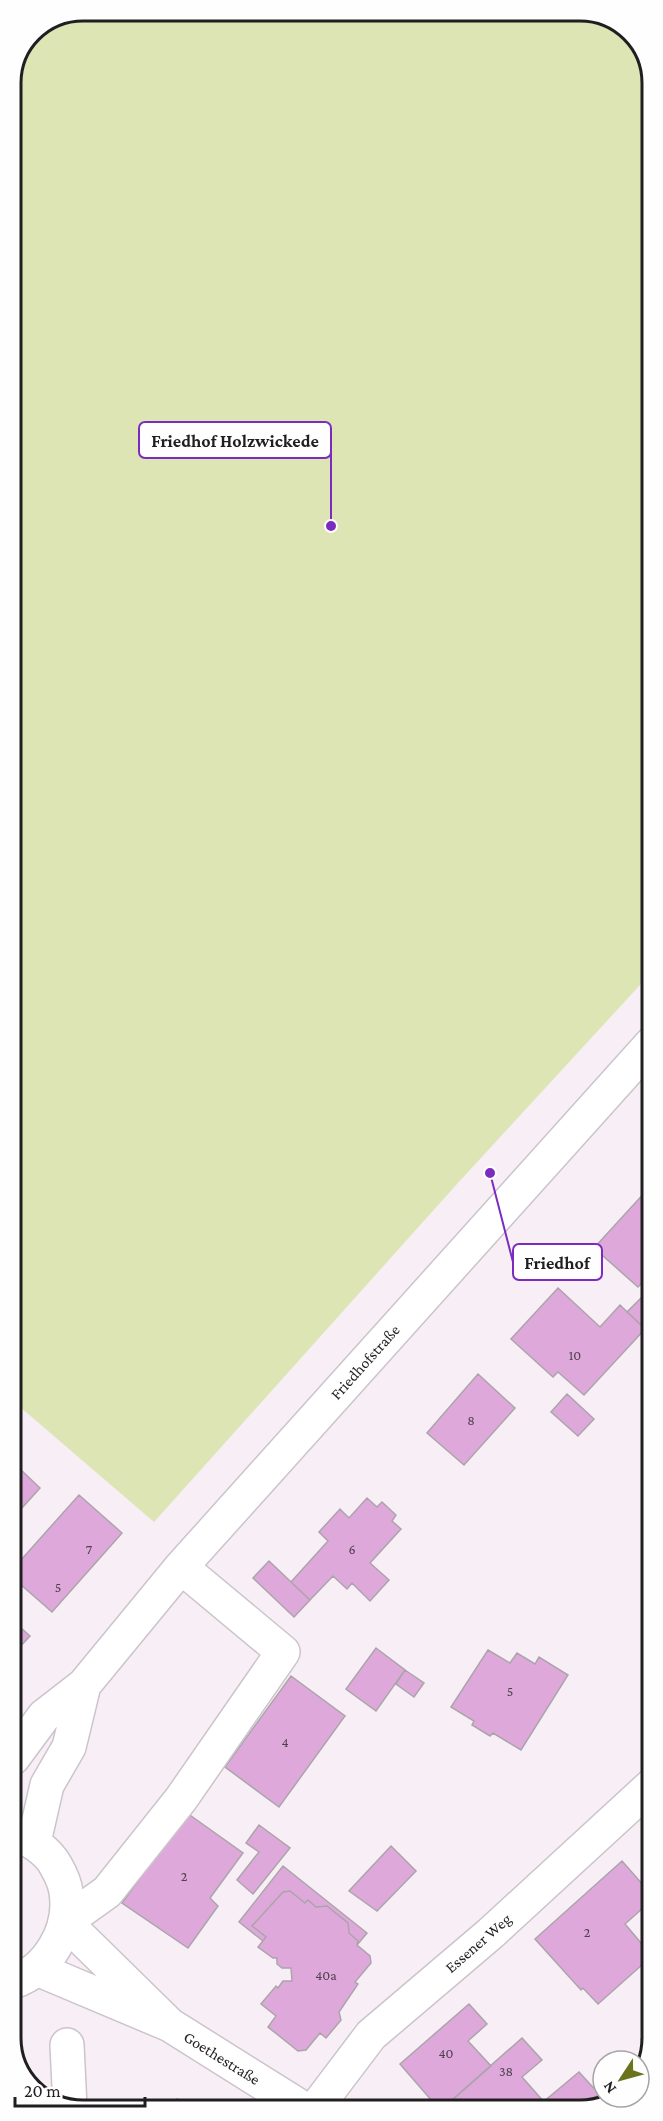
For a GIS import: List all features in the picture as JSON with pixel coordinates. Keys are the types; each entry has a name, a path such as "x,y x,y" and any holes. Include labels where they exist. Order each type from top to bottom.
{"street":[{"name":"Friedhofstraße","path":"21,1747 44,1716 84,1685 181,1567 642,1054"},
{"path":"65,1922 107,1892 181,1799 283,1652 181,1567"},
{"name":"Friedhofstraße","path":"23,1837 47,1785 69,1747 84,1685"},
{"name":"Essener Weg","path":"322,2100 371,2035 490,1933 642,1794"},
{"name":"Goethestraße","path":"23,1837 55,1864 66,1892 65,1922 54,1950 25,1975"},
{"name":"Goethestraße","path":"65,1922 170,2025 290,2100"},
{"name":"Goethestraße","path":"25,1975 170,2025"},
{"path":"67,2045 70,2098"}],"green space":[{"path":"584,21 596,23 611,29 627,42 640,67 642,83 642,983 457,1184 154,1522 21,1408 22,71 31,49 39,39 49,31 71,22"}],"building":[{"path":"642,1195 642,1283 638,1287 594,1248"},
{"path":"558,1288 600,1327 620,1305 642,1326 642,1332 584,1395 558,1372 553,1377 511,1339"},
{"path":"642,1297 642,1326 627,1312"},
{"path":"478,1374 515,1408 464,1465 427,1433"},
{"path":"567,1394 594,1419 578,1436 551,1412"},
{"path":"21,1470 40,1488 21,1509"},
{"path":"79,1495 122,1533 52,1612 21,1585 21,1560"},
{"path":"367,1498 377,1507 382,1502 396,1515 392,1521 401,1529 370,1563 389,1580 370,1601 352,1583 347,1589 333,1576 310,1600 291,1582 328,1541 319,1532 340,1509 349,1518"},
{"path":"269,1561 310,1600 294,1617 253,1578"},
{"path":"21,1628 30,1636 21,1646"},
{"path":"376,1648 405,1670 376,1711 346,1689"},
{"path":"488,1650 510,1663 517,1653 535,1664 539,1657 568,1675 521,1750 493,1733 490,1736 472,1725 474,1721 451,1707"},
{"path":"405,1670 424,1683 414,1697 396,1684"},
{"path":"291,1676 345,1716 279,1807 225,1767"},
{"path":"187,1813 243,1853 210,1898 218,1906 188,1948 122,1903"},
{"path":"259,1825 290,1848 253,1894 237,1880 259,1852 246,1843"},
{"path":"391,1846 416,1871 377,1911 349,1891"},
{"path":"622,1861 642,1884 642,1909 625,1924 642,1944 642,1965 598,2004 583,1988 581,1990 535,1939"},
{"path":"283,1866 367,1933 357,1945 358,1941 349,1933 348,1923 327,1906 316,1907 308,1900 305,1903 290,1891 283,1892 252,1926 266,1937 263,1941 239,1922"},
{"path":"290,1891 305,1903 308,1900 316,1907 327,1906 348,1923 349,1933 358,1941 357,1945 370,1956 371,1963 355,1982 358,1984 339,2012 341,2020 326,2038 320,2033 306,2050 298,2051 268,2027 276,2016 261,2004 276,1986 278,1988 283,1981 292,1981 291,1968 282,1968 277,1964 277,1958 273,1958 258,1947 266,1937 252,1926 283,1892"},
{"path":"469,2004 487,2024 468,2041 491,2066 452,2100 431,2100 400,2064"},
{"path":"522,2038 542,2060 522,2077 542,2100 453,2099"},
{"path":"579,2072 591,2085 591,2099 546,2100"}],"place":[{"name":"Friedhof Holzwickede","path":"331,526"},
{"name":"Friedhof","path":"490,1173"}]}
